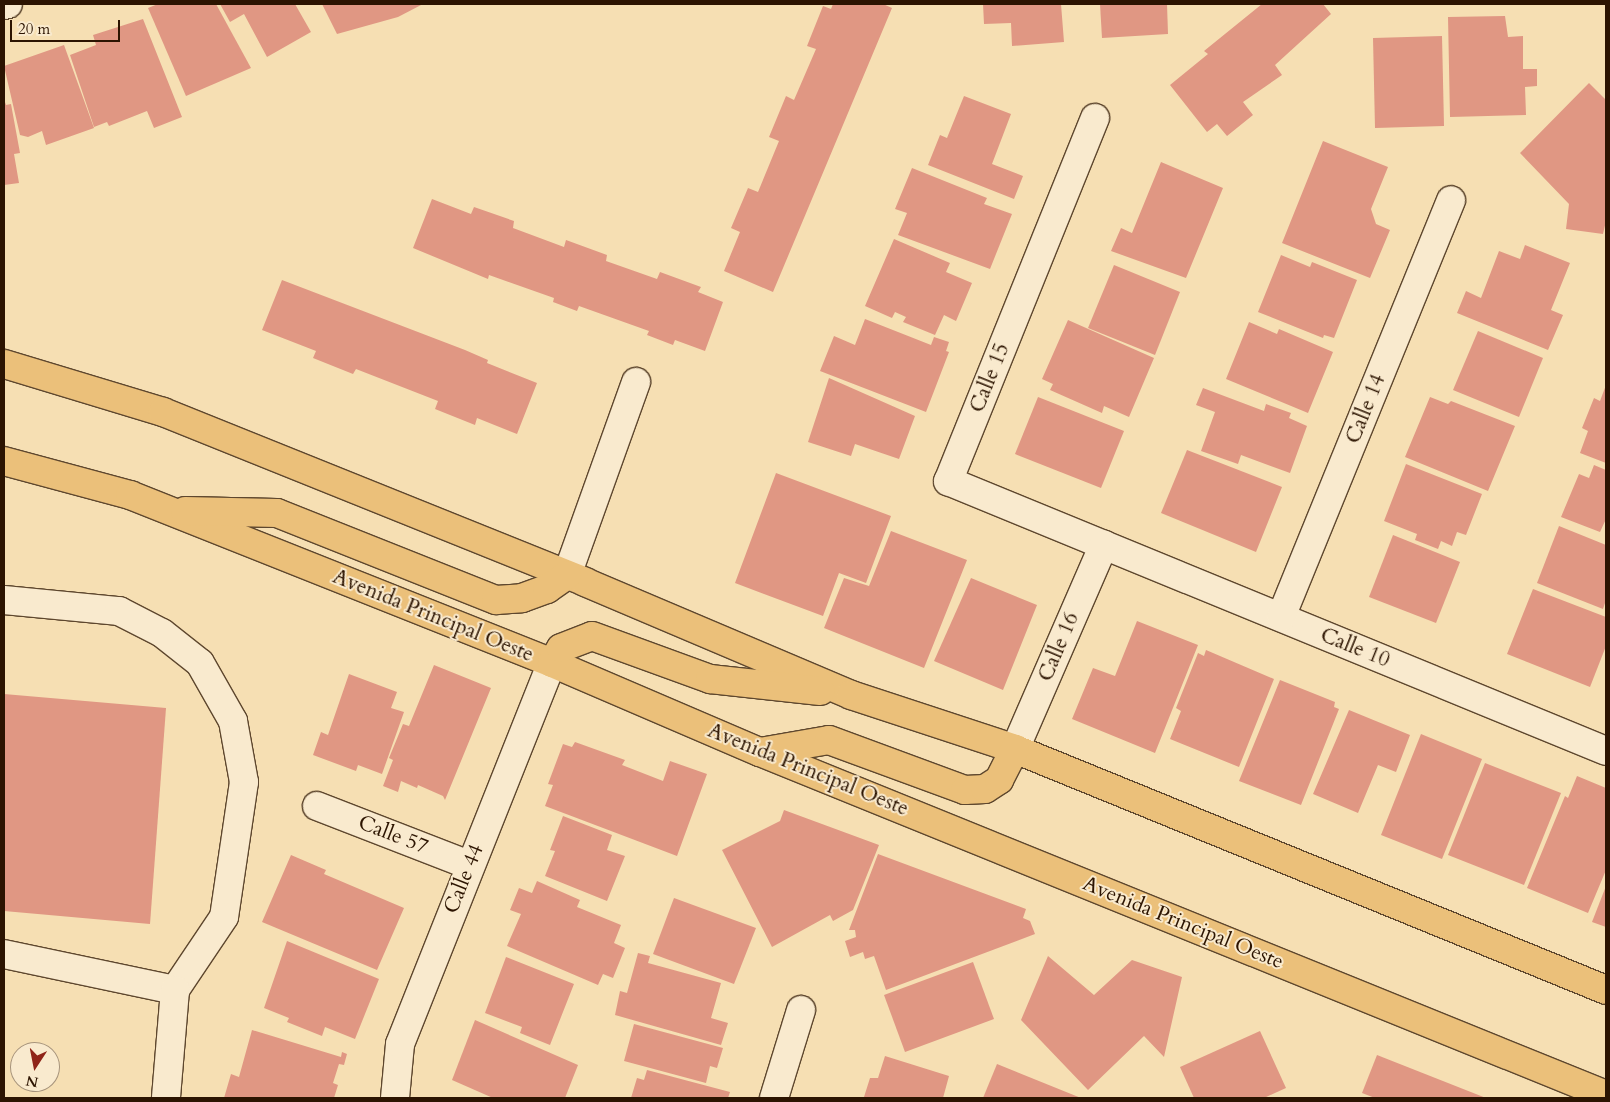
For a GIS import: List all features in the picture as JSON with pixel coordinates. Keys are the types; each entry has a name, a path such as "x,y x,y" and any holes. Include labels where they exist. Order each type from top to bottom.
{"main road":[{"path":"4,364 163,412 566,574 851,695 1015,749 1606,990"},
{"name":"Avenida Principal Oeste","path":"4,461 130,495 552,664 760,752 1606,1095"},
{"path":"169,511 277,513 496,600 522,598 546,589 566,574"},
{"path":"552,664 561,648 592,636 710,679 851,695"},
{"path":"760,752 829,740 965,790 985,789 998,780 1015,749"}],"street":[{"path":"4,5 8,4"},
{"name":"Calle 15","path":"1095,118 948,481 1104,544"},
{"name":"Calle 14","path":"1281,617 1450,200"},
{"path":"566,574 636,382"},
{"name":"Calle 10","path":"1104,544 1606,751"},
{"name":"Calle 16","path":"1015,749 1104,544"},
{"path":"4,600 119,611 162,633 200,663 233,721 244,782 224,917 175,990 166,1098"},
{"name":"Calle 44","path":"394,1098 400,1044 469,864 552,664"},
{"name":"Calle 57","path":"317,806 469,864"},
{"path":"4,954 175,990"},
{"path":"774,1098 801,1010"}],"building":[{"path":"158,4 216,4 251,68 186,96 148,8"},
{"path":"220,4 295,4 311,32 267,57 244,14 230,22"},
{"path":"322,4 423,4 398,17 337,34"},
{"path":"833,4 883,4 892,8 773,292 724,271 740,232 731,228 748,188 758,192 779,141 769,137 786,96 794,100 816,49 807,46 823,6 831,9"},
{"path":"983,4 1061,4 1064,42 1012,46 1011,23 984,24"},
{"path":"1100,4 1167,4 1168,34 1102,38"},
{"path":"1262,4 1323,4 1331,14 1275,65 1282,75 1243,102 1253,115 1227,136 1217,124 1207,132 1170,85 1208,54 1204,51"},
{"path":"1505,16 1508,37 1523,36 1523,69 1537,69 1537,86 1525,87 1526,115 1450,117 1448,17"},
{"path":"143,19 182,117 154,128 147,111 109,126 107,122 94,127 70,55 96,45 93,35"},
{"path":"1442,36 1444,126 1375,128 1373,38"},
{"path":"64,45 94,128 46,145 42,131 28,137 20,135 4,66"},
{"path":"1589,83 1606,100 1606,221 1603,234 1566,229 1569,204 1520,153"},
{"path":"964,96 1011,114 992,164 1023,176 1014,199 928,165 940,135 947,138"},
{"path":"4,99 6,105 11,104 20,153 14,154 19,183 4,185"},
{"path":"1323,141 1388,167 1371,209 1376,224 1390,230 1370,278 1282,243"},
{"path":"1161,162 1223,188 1186,278 1111,251 1121,228 1132,233"},
{"path":"912,168 987,198 984,204 1012,214 990,269 898,235 907,213 895,209"},
{"path":"432,199 471,214 474,207 514,221 513,228 564,247 566,240 607,255 606,261 657,279 660,272 701,287 698,292 723,302 705,351 675,340 673,345 647,335 649,331 579,306 577,311 553,302 554,298 489,275 488,279 413,248"},
{"path":"894,239 950,263 946,272 972,283 956,321 944,315 935,335 903,322 906,317 895,312 892,318 865,306"},
{"path":"1525,245 1570,263 1551,310 1563,315 1548,350 1457,313 1466,291 1481,298 1499,251 1520,259"},
{"path":"1281,255 1310,267 1312,262 1357,280 1334,338 1324,335 1323,338 1258,312"},
{"path":"1114,265 1180,292 1155,355 1088,328"},
{"path":"282,280 465,350 488,360 487,363 537,383 517,434 477,418 475,425 435,409 438,401 356,369 353,374 313,358 316,351 262,330"},
{"path":"865,319 931,345 934,337 949,342 946,351 949,352 926,412 820,371 834,336 855,345"},
{"path":"1068,320 1154,358 1129,417 1104,406 1102,413 1050,390 1053,384 1042,379"},
{"path":"1249,322 1277,334 1279,329 1333,352 1308,413 1226,379"},
{"path":"1478,331 1543,358 1519,417 1453,390"},
{"path":"829,378 915,416 899,459 855,444 851,456 808,442"},
{"path":"1606,385 1606,463 1580,453 1588,431 1582,428 1594,398 1600,401"},
{"path":"1203,388 1264,411 1266,404 1291,413 1289,418 1307,426 1290,473 1241,455 1238,464 1201,451 1215,412 1196,405"},
{"path":"1038,397 1124,431 1101,488 1015,454"},
{"path":"1430,397 1448,404 1451,401 1515,426 1488,491 1405,457"},
{"path":"1187,450 1282,487 1256,552 1161,513"},
{"path":"1406,464 1482,494 1466,535 1457,532 1452,546 1441,541 1438,549 1415,540 1417,534 1384,521"},
{"path":"1594,465 1606,470 1606,519 1600,532 1561,517 1579,474 1589,478"},
{"path":"776,473 891,516 866,583 839,573 823,616 735,583"},
{"path":"1559,526 1606,545 1606,600 1603,609 1537,583"},
{"path":"891,531 967,560 924,668 824,628 844,578 869,586"},
{"path":"1393,535 1460,562 1436,623 1369,597"},
{"path":"971,578 1037,605 1003,690 934,661"},
{"path":"1533,589 1606,617 1606,646 1590,687 1507,654"},
{"path":"1137,621 1198,645 1155,753 1072,719 1093,668 1115,676"},
{"path":"1206,650 1274,679 1239,767 1170,739 1181,711 1176,708 1198,653 1204,656"},
{"path":"434,665 491,688 445,800 443,796 418,785 417,788 401,781 398,792 383,786 393,760 389,758 403,724 409,726"},
{"path":"349,674 397,692 391,708 404,712 382,774 358,765 356,771 313,755 321,732 328,735"},
{"path":"1280,680 1335,702 1334,707 1339,709 1301,805 1239,781"},
{"path":"4,694 166,708 150,924 4,911"},
{"path":"1349,710 1410,735 1396,772 1378,765 1358,813 1313,794"},
{"path":"1421,734 1482,759 1442,859 1381,835"},
{"path":"575,742 625,760 622,765 663,781 670,761 707,774 677,856 545,806 553,785 548,784 563,744 572,747"},
{"path":"1485,763 1561,793 1524,885 1448,855"},
{"path":"1577,776 1606,788 1606,870 1588,913 1527,888 1565,796 1568,798"},
{"path":"784,810 879,845 853,910 833,921 830,915 772,947 722,850 780,821"},
{"path":"563,816 612,835 607,850 625,856 607,901 545,876 555,851 550,850"},
{"path":"878,854 1026,909 1023,918 1030,921 1035,934 886,990 874,956 865,959 863,952 850,957 845,941 856,937 855,930 849,930"},
{"path":"291,855 326,870 324,874 404,908 377,970 262,922"},
{"path":"537,881 580,900 577,907 621,925 614,943 625,948 613,978 603,974 598,985 507,946 521,914 510,910 519,888 532,893"},
{"path":"1606,886 1606,927 1592,922"},
{"path":"674,898 756,928 734,984 653,954"},
{"path":"287,941 379,979 355,1039 325,1027 322,1036 287,1022 289,1018 264,1008"},
{"path":"638,953 650,956 648,963 721,983 711,1018 728,1023 721,1045 615,1015 620,991 627,993"},
{"path":"1048,956 1094,995 1132,960 1182,977 1164,1057 1144,1036 1088,1090 1021,1020"},
{"path":"506,957 574,984 550,1045 520,1033 522,1027 485,1013"},
{"path":"973,962 994,1019 905,1052 884,995"},
{"path":"475,1020 578,1065 565,1098 493,1098 452,1080"},
{"path":"634,1024 723,1048 717,1068 710,1066 706,1083 624,1061"},
{"path":"252,1030 341,1057 342,1052 347,1054 344,1065 339,1064 333,1083 338,1085 334,1098 224,1098 231,1074 239,1077"},
{"path":"1260,1031 1286,1088 1264,1098 1194,1098 1180,1067"},
{"path":"1377,1055 1486,1098 1375,1098 1362,1093"},
{"path":"885,1056 949,1076 943,1098 864,1097 870,1078 878,1078"},
{"path":"997,1064 1081,1098 983,1098"},
{"path":"647,1070 730,1092 728,1098 631,1098 637,1078 644,1080"}]}
